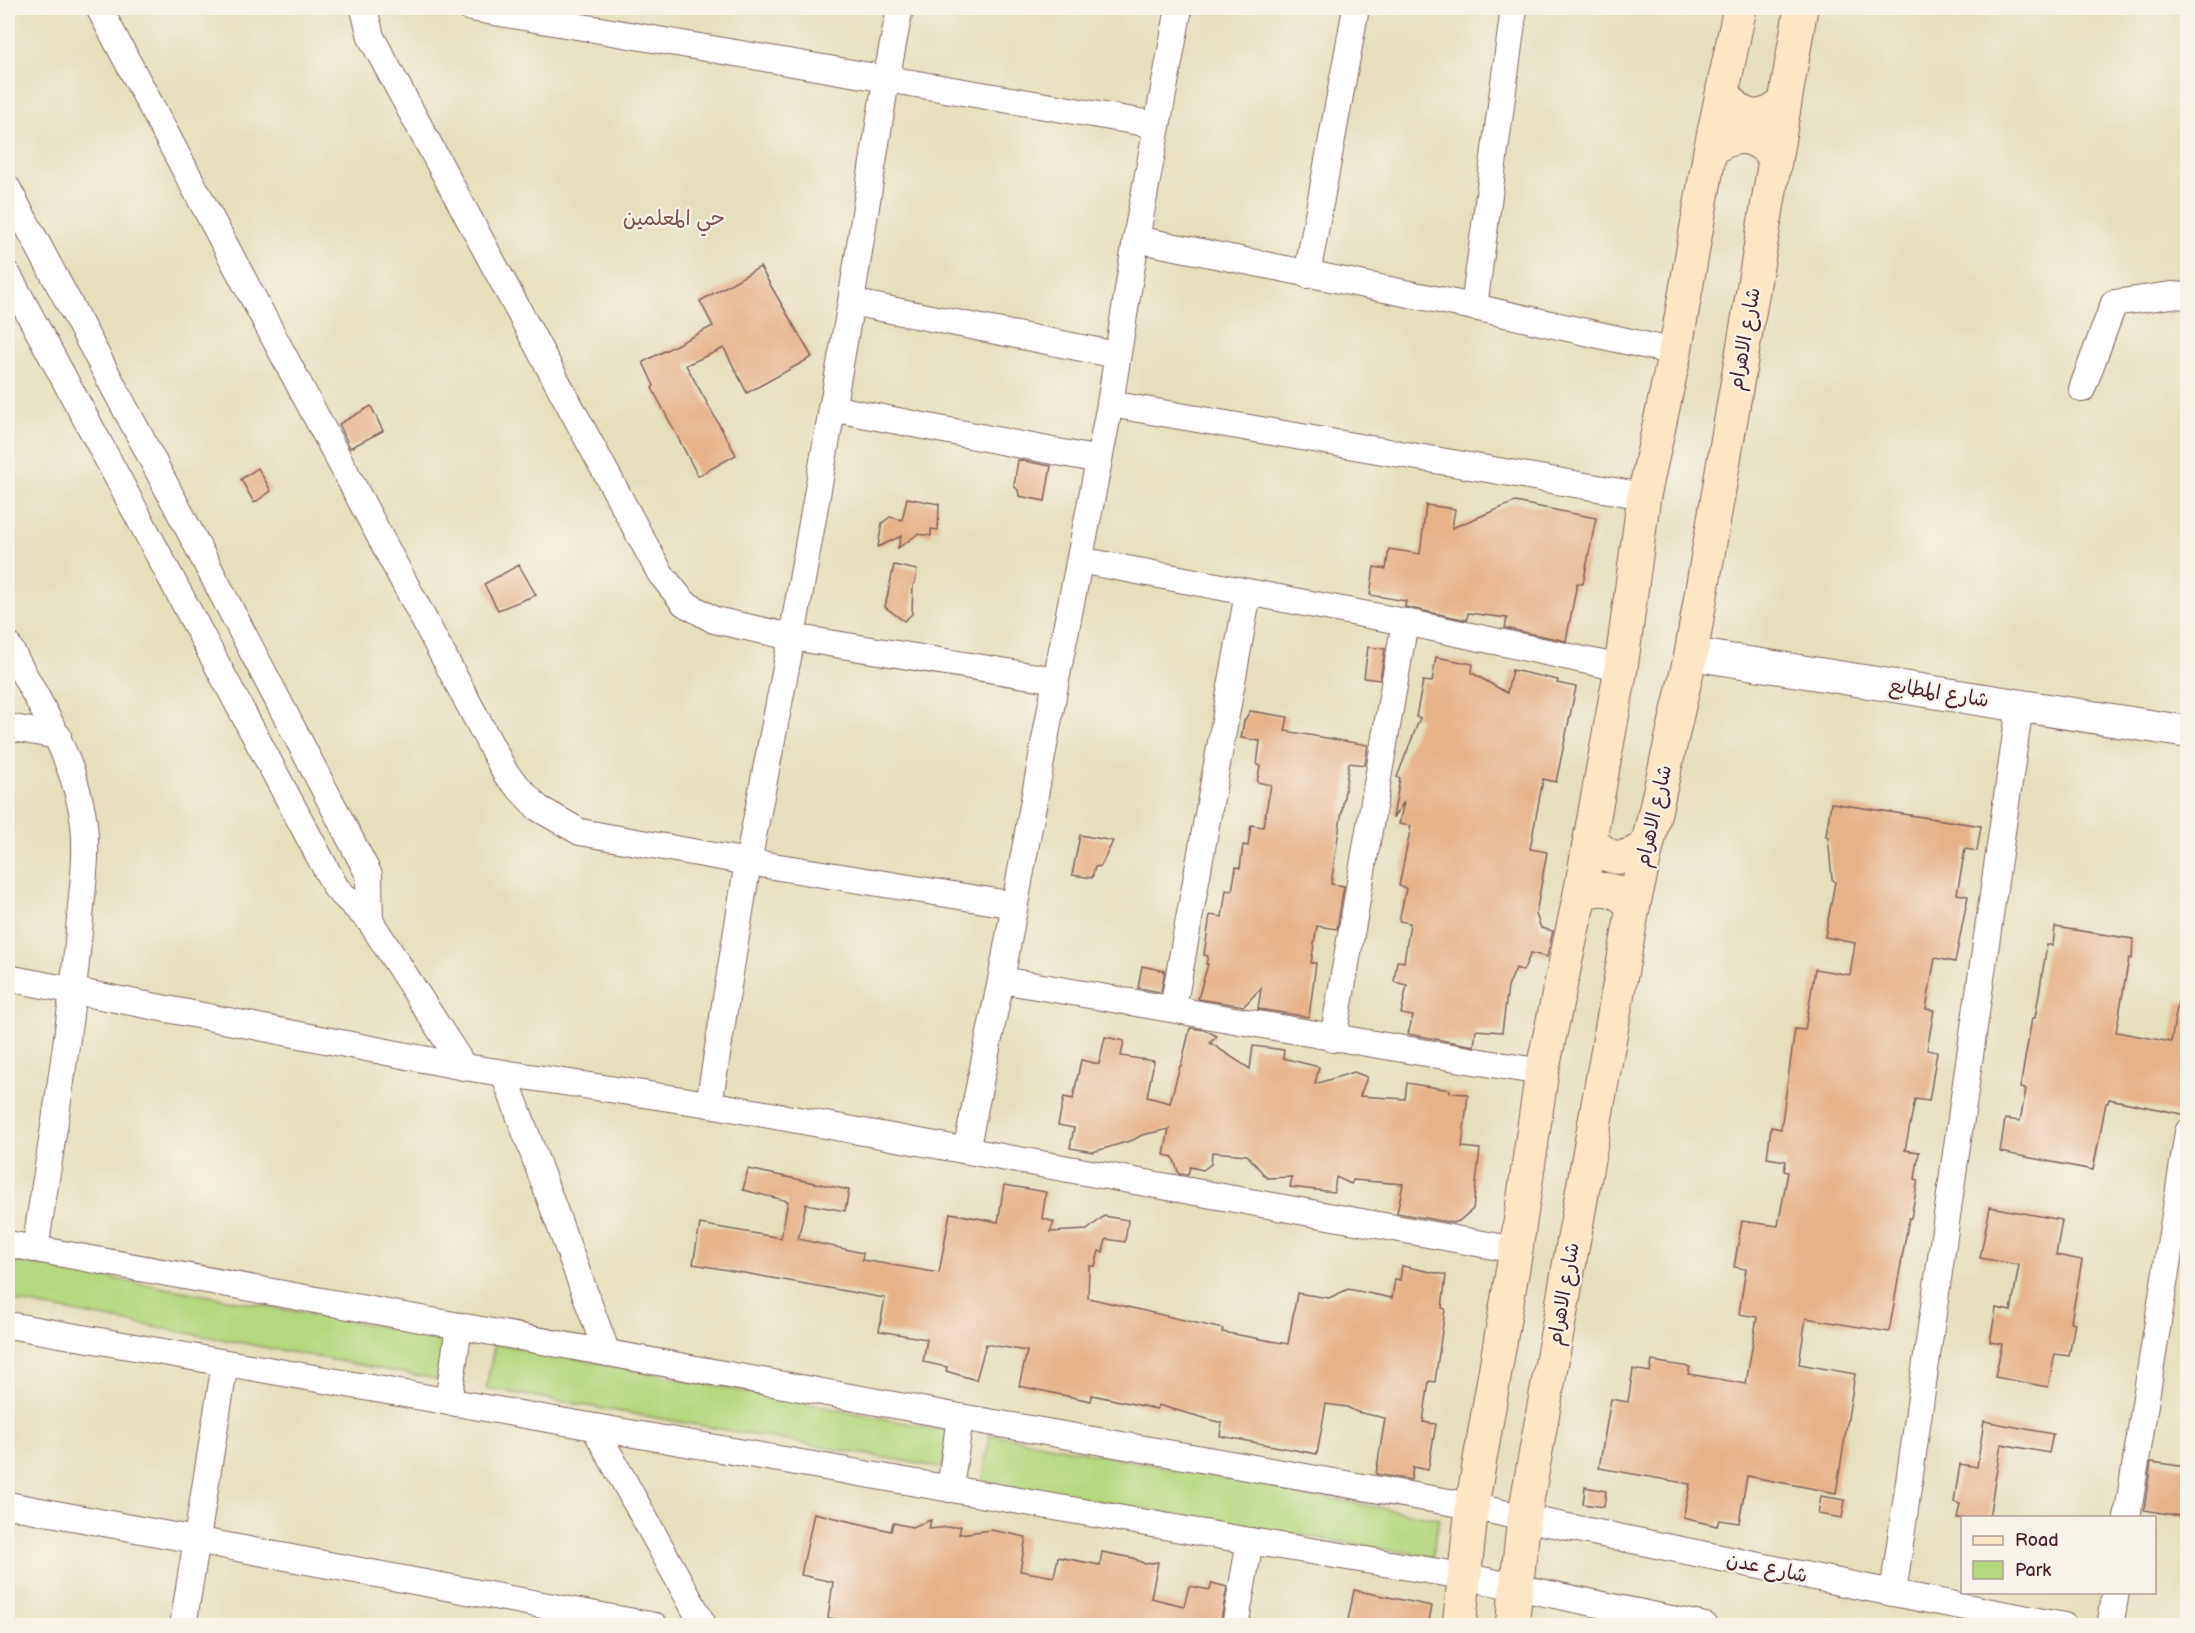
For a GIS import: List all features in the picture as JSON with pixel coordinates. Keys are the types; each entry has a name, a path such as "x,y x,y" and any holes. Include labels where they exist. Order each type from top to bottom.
{"main road":[{"path":"1459,1626 1472,1506 1516,1250 1542,1072 1580,894 1621,668 1644,496 1675,352 1710,152 1740,8"},
{"name":"شارع الاهرام","path":"1512,1626 1524,1518 1633,908 1691,654 1801,8"},
{"path":"1723,89 1728,101 1737,111 1750,116 1763,116 1775,111 1785,102"},
{"path":"1710,152 1726,141 1744,137 1757,141 1775,158"},
{"path":"1590,838 1604,853 1617,857 1625,858 1646,846"},
{"path":"1580,894 1591,889 1612,890 1628,900 1633,908"}],"street":[{"path":"99,8 506,774 538,808 580,832 1015,905"},
{"path":"367,8 365,13 371,37 660,573 684,603 714,620 792,637 1056,680"},
{"path":"471,8 1157,125"},
{"path":"709,1104 748,862 792,637 900,8"},
{"path":"966,1151 1001,980 1110,404 1136,239 1179,8"},
{"path":"1307,275 1356,8"},
{"path":"1474,307 1514,8"},
{"path":"8,189 369,875 370,921"},
{"path":"1136,239 1474,307 1675,352"},
{"path":"8,275 336,888 370,921 464,1067"},
{"path":"2082,389 2114,303 2171,295 2187,296"},
{"path":"851,302 1118,355"},
{"path":"1110,404 1644,496"},
{"path":"831,408 1099,460"},
{"path":"107,458 142,440"},
{"path":"1080,560 1405,622 1621,668"},
{"path":"1173,1008 1248,593"},
{"path":"1333,1039 1405,622"},
{"path":"8,645 70,765 81,803 86,838 74,990 35,1249"},
{"name":"شارع المطابع","path":"1691,654 2187,732"},
{"path":"1893,1593 2020,706"},
{"path":"8,727 57,736"},
{"path":"8,978 464,1067 709,1104 1516,1250"},
{"path":"1001,980 1173,1008 1333,1039 1542,1072"},
{"path":"504,1074 607,1353"},
{"path":"2127,1516 2187,1132"},
{"name":"شارع عدن","path":"8,1244 960,1417 1472,1506 2064,1626"},
{"path":"8,1325 594,1428 1463,1576 1705,1626"},
{"path":"448,1402 459,1326"},
{"path":"183,1626 225,1363"},
{"path":"950,1489 960,1417"},
{"path":"594,1428 704,1626"},
{"path":"8,1505 655,1626"},
{"path":"1235,1626 1250,1541"},
{"path":"2110,1626 2116,1594"}],"green space":[{"path":"8,1260 445,1338 442,1380 8,1300"},
{"path":"495,1343 948,1431 943,1468 486,1388"},
{"path":"990,1434 1439,1519 1432,1557 982,1482"}],"building":[{"path":"760,267 812,357 747,393 724,348 686,365 736,455 698,476 652,388 654,386 643,362 713,326 700,301"},
{"path":"371,406 383,431 350,448 339,424"},
{"path":"1018,460 1051,466 1045,501 1019,496 1014,486"},
{"path":"258,468 271,491 254,503 241,479"},
{"path":"907,498 939,504 938,530 931,529 931,536 918,534 898,548 901,536 878,547 882,523 890,517 902,520"},
{"path":"1515,502 1596,518 1583,584 1577,583 1566,641 1505,628 1507,618 1468,613 1467,620 1405,607 1406,601 1370,595 1374,567 1386,569 1389,549 1420,554 1426,505 1455,509 1452,528"},
{"path":"519,565 536,595 498,610 484,584"},
{"path":"894,565 917,570 913,585 912,614 904,621 885,607"},
{"path":"1368,647 1385,649 1380,680 1364,678"},
{"path":"1436,657 1473,664 1472,673 1507,693 1512,670 1558,680 1557,683 1576,687 1556,782 1543,779 1530,849 1547,852 1536,914 1541,928 1553,931 1547,957 1531,953 1523,971 1516,968 1508,987 1502,1032 1476,1030 1474,1046 1408,1034 1413,1016 1401,1014 1407,985 1394,982 1397,961 1404,962 1410,923 1399,921 1406,888 1399,886 1411,826 1399,824 1404,802 1393,818 1400,778 1397,777 1420,718 1416,717 1423,681 1432,682"},
{"path":"1250,711 1288,717 1285,731 1368,745 1365,765 1349,763 1331,884 1344,886 1337,929 1317,926 1311,963 1316,963 1309,1017 1258,1009 1261,988 1244,1006 1198,999 1208,964 1206,964 1208,956 1204,955 1210,915 1222,917 1226,890 1232,891 1236,867 1240,868 1243,845 1248,846 1251,825 1263,827 1271,785 1257,782 1260,766 1257,765 1260,741 1241,738 1244,721"},
{"path":"1831,803 1981,826 1977,851 1965,849 1957,894 1968,896 1955,962 1935,958 1926,1009 1934,1010 1927,1050 1937,1052 1929,1101 1915,1099 1905,1150 1919,1152 1915,1179 1918,1180 1889,1332 1806,1318 1799,1364 1855,1374 1836,1493 1747,1476 1739,1523 1719,1520 1717,1526 1683,1518 1690,1484 1599,1468 1611,1399 1628,1402 1633,1369 1650,1372 1652,1361 1690,1367 1688,1374 1746,1384 1757,1317 1739,1314 1746,1269 1734,1267 1742,1221 1778,1226 1788,1172 1784,1171 1786,1161 1767,1158 1771,1127 1781,1129 1795,1029 1805,1030 1815,969 1850,975 1855,943 1825,937 1835,882 1832,879 1828,837 1826,836"},
{"path":"1080,835 1113,841 1101,866 1095,867 1092,878 1072,875"},
{"path":"2055,927 2133,939 2132,959 2129,958 2116,1032 2171,1042 2178,1001 2187,1001 2187,1115 2109,1099 2106,1103 2093,1170 2000,1152 2005,1119 2020,1121 2026,1089 2020,1088 2032,1018 2035,1018 2047,945 2053,945"},
{"path":"1142,966 1165,971 1161,992 1138,988"},
{"path":"1190,1028 1205,1030 1217,1036 1210,1043 1250,1069 1253,1046 1284,1050 1283,1058 1319,1067 1315,1084 1354,1072 1367,1077 1360,1096 1405,1099 1407,1083 1450,1090 1450,1093 1468,1094 1462,1147 1480,1149 1473,1209 1459,1221 1453,1223 1397,1213 1403,1184 1353,1180 1351,1184 1336,1177 1334,1192 1290,1187 1292,1177 1267,1178 1247,1155 1212,1152 1211,1164 1203,1170 1190,1167 1188,1175 1179,1174 1173,1157 1164,1155 1169,1129 1142,1135 1093,1152 1070,1148 1074,1128 1058,1125 1064,1097 1073,1099 1081,1060 1099,1064 1105,1037 1124,1041 1121,1056 1154,1061 1147,1097 1170,1103"},
{"path":"748,1169 849,1190 845,1211 806,1204 798,1239 863,1253 862,1260 939,1273 950,1213 998,1222 1004,1185 1046,1192 1042,1218 1054,1222 1050,1232 1087,1230 1104,1216 1128,1220 1125,1242 1106,1239 1103,1252 1099,1251 1095,1266 1089,1266 1088,1298 1223,1329 1222,1332 1288,1344 1297,1293 1329,1298 1348,1289 1392,1298 1395,1279 1400,1280 1402,1266 1446,1275 1442,1308 1445,1309 1435,1382 1429,1381 1423,1422 1436,1424 1428,1470 1413,1467 1411,1480 1376,1474 1385,1418 1357,1412 1347,1407 1326,1404 1317,1454 1220,1436 1222,1423 1158,1405 1157,1409 1092,1395 1091,1401 1019,1386 1027,1351 986,1344 976,1380 946,1371 947,1367 923,1362 927,1339 879,1331 885,1298 693,1264 700,1224 781,1238 788,1201 743,1190"},
{"path":"1990,1207 2062,1220 2056,1255 2082,1260 2071,1322 2075,1323 2069,1356 2055,1354 2048,1387 1995,1377 2002,1344 1990,1342 1996,1308 2011,1311 2019,1265 1980,1258"},
{"path":"1984,1421 2053,1434 2049,1453 2001,1444 1989,1516 1957,1518 1960,1504 1954,1502 1960,1464 1977,1467"},
{"path":"2151,1462 2187,1467 2187,1517 2144,1510"},
{"path":"1585,1487 1606,1491 1604,1507 1583,1504"},
{"path":"1821,1496 1845,1500 1842,1518 1818,1514"},
{"path":"814,1513 891,1531 893,1523 912,1527 931,1520 929,1529 961,1526 959,1534 991,1530 1026,1537 1020,1571 1054,1577 1058,1557 1100,1565 1102,1552 1133,1558 1145,1564 1158,1562 1151,1598 1184,1606 1189,1586 1210,1590 1212,1583 1227,1587 1220,1626 883,1626 828,1618 833,1582 801,1575"},
{"path":"1354,1590 1432,1606 1428,1626 1347,1626"}],"district":[{"name":"حي المعلمین","path":"674,218"}]}
